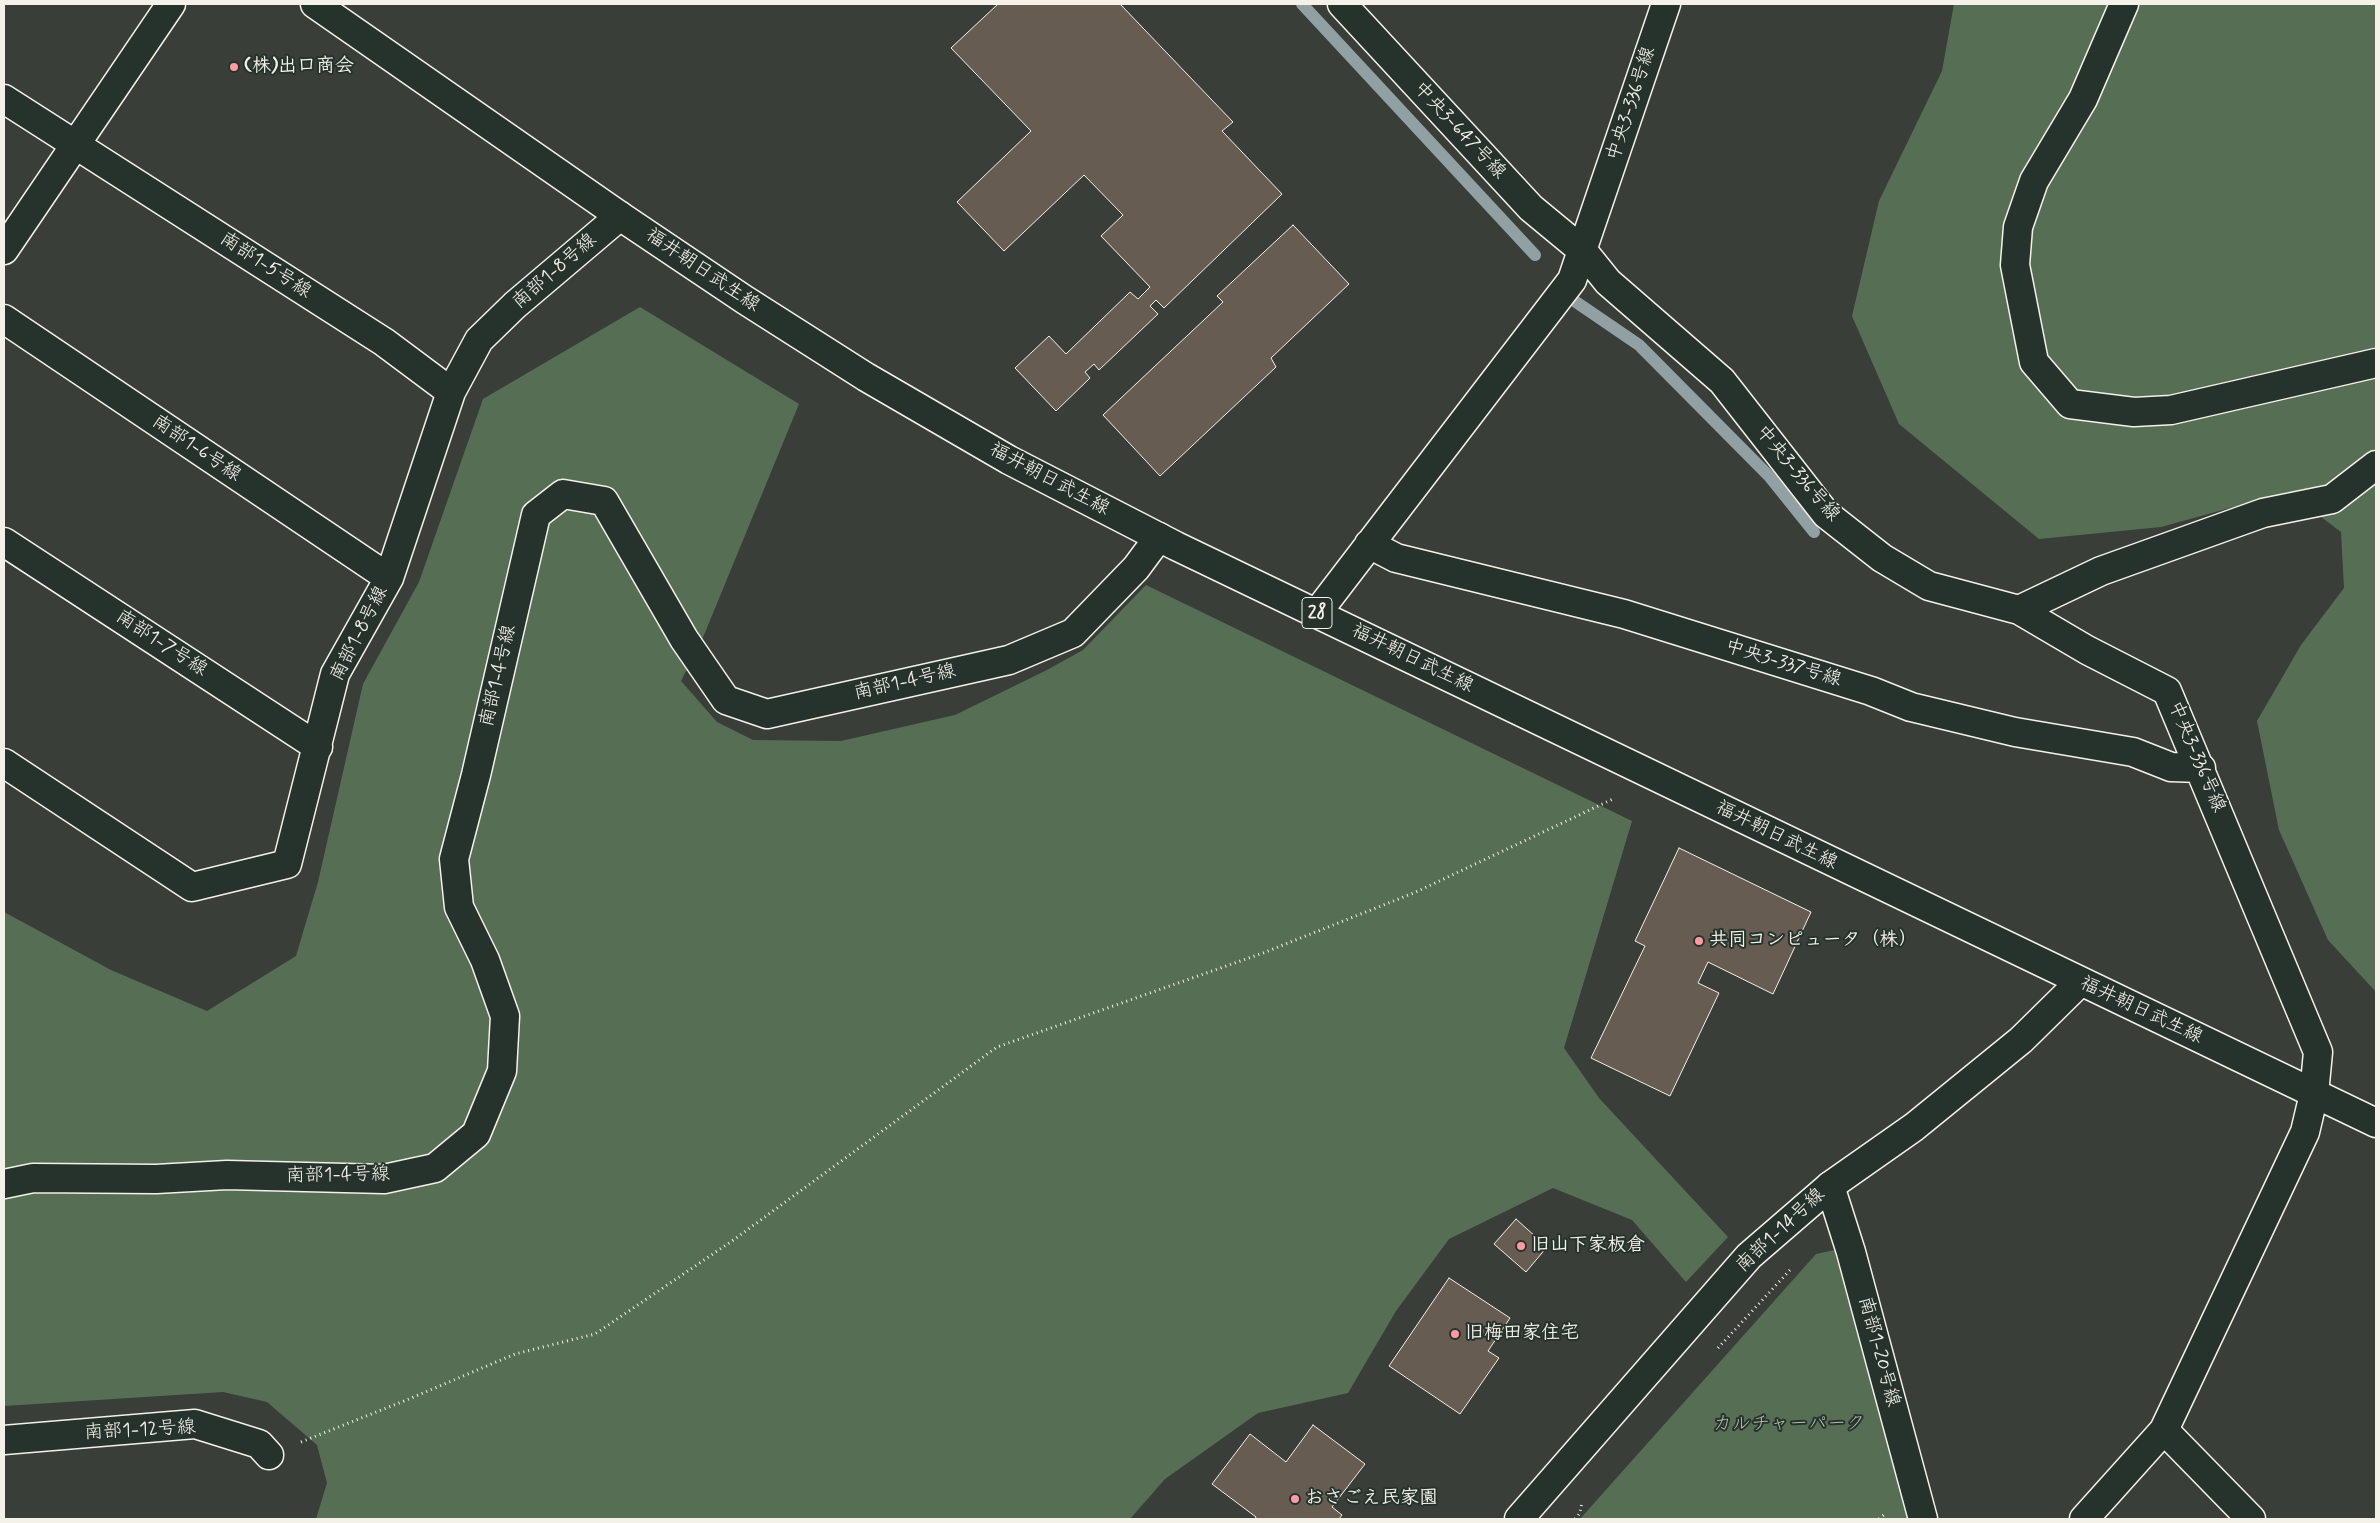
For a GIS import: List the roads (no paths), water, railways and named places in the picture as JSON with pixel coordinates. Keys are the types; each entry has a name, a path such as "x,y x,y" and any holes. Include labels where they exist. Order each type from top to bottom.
{"street":[{"path":"4,250 170,4"},
{"name":"福井朝日武生線","path":"315,4 620,216 745,300 866,377 1008,460 1158,537 2376,1123"},
{"name":"中央3-647号線","path":"1342,4 1531,208 1583,251"},
{"name":"中央3-336号線","path":"1666,4 1583,251 1608,282 1722,381 1826,514 1882,558 1928,586 2019,610 2087,650 2167,691 2201,768 2318,1052 2314,1094 2305,1132 2164,1430 2084,1519"},
{"path":"2124,4 2083,99 2034,181 2018,227 2015,264 2034,362 2070,404 2134,412 2171,410 2376,363"},
{"name":"南部1-5号線","path":"4,99 384,342 451,392"},
{"name":"南部1-8号線","path":"4,763 192,887 287,864 336,674 389,578 451,392 479,340 515,305 620,216"},
{"path":"1317,613 1572,280 1583,251"},
{"name":"南部1-6号線","path":"4,319 389,578"},
{"path":"2019,610 2101,571 2263,513 2332,499 2376,465"},
{"name":"南部1-4号線","path":"4,1184 33,1178 156,1178 227,1175 384,1179 435,1168 476,1134 502,1071 505,1016 485,960 459,907 454,859 476,775 536,515 563,494 604,501 684,639 726,700 767,714 1009,660 1073,633 1136,568 1158,537"},
{"name":"南部1-7号線","path":"4,542 318,747"},
{"name":"中央3-337号線","path":"1369,544 1396,558 1624,614 1871,691 1911,707 2016,732 2133,752 2172,767 2201,768"},
{"name":"南部1-14号線","path":"1519,1519 1749,1256 1830,1186 1914,1127 2021,1040 2080,982"},
{"name":"南部1-20号線","path":"1830,1186 1854,1261 1923,1519"},
{"name":"南部1-12号線","path":"4,1440 195,1424 259,1444 269,1455"},
{"path":"2164,1430 2250,1519"}],"waterway":[{"path":"1302,4 1535,255"},
{"path":"1576,302 1639,345 1769,476 1814,532"}],"place":[{"name":"(株)出口商会","path":"234,67"},
{"name":"共同コンピュータ（株）","path":"1699,941"},
{"name":"旧山下家板倉","path":"1521,1246"},
{"name":"旧梅田家住宅","path":"1455,1334"},
{"name":"おさごえ民家園","path":"1295,1499"}],"park label":[{"name":"カルチャーパーク","path":"1789,1425"}]}
